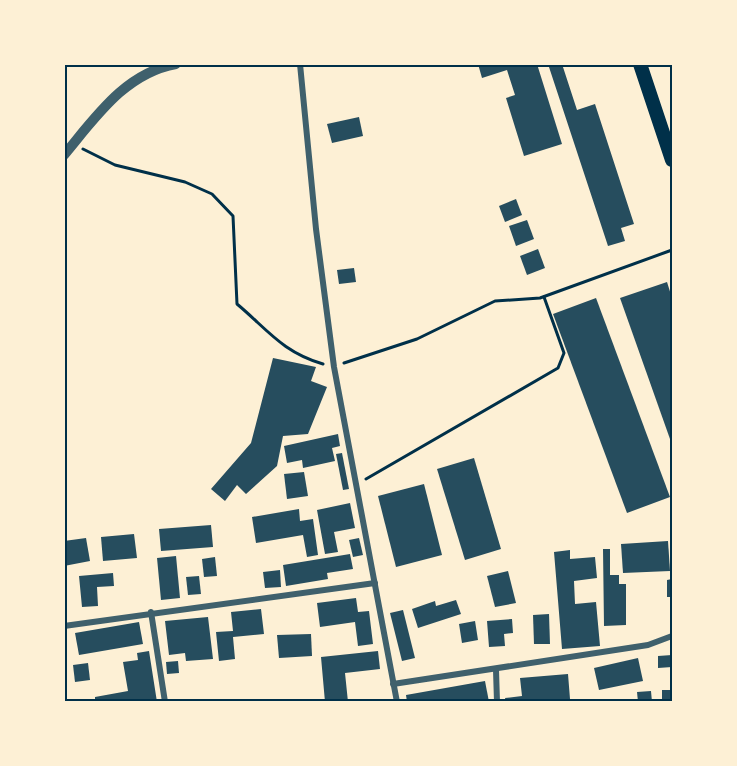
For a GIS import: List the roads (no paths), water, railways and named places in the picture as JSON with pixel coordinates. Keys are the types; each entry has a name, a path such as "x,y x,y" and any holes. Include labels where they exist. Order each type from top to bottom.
{"highway":[{"path":"640,64 672,160"}],"street":[{"path":"64,155 96,115 130,83 176,64"},
{"path":"300,64 316,229 334,367 397,702"},
{"path":"64,626 151,612 375,583"},
{"path":"151,612 165,702"},
{"path":"393,684 648,645 672,636"},
{"path":"496,670 497,702"}]}
